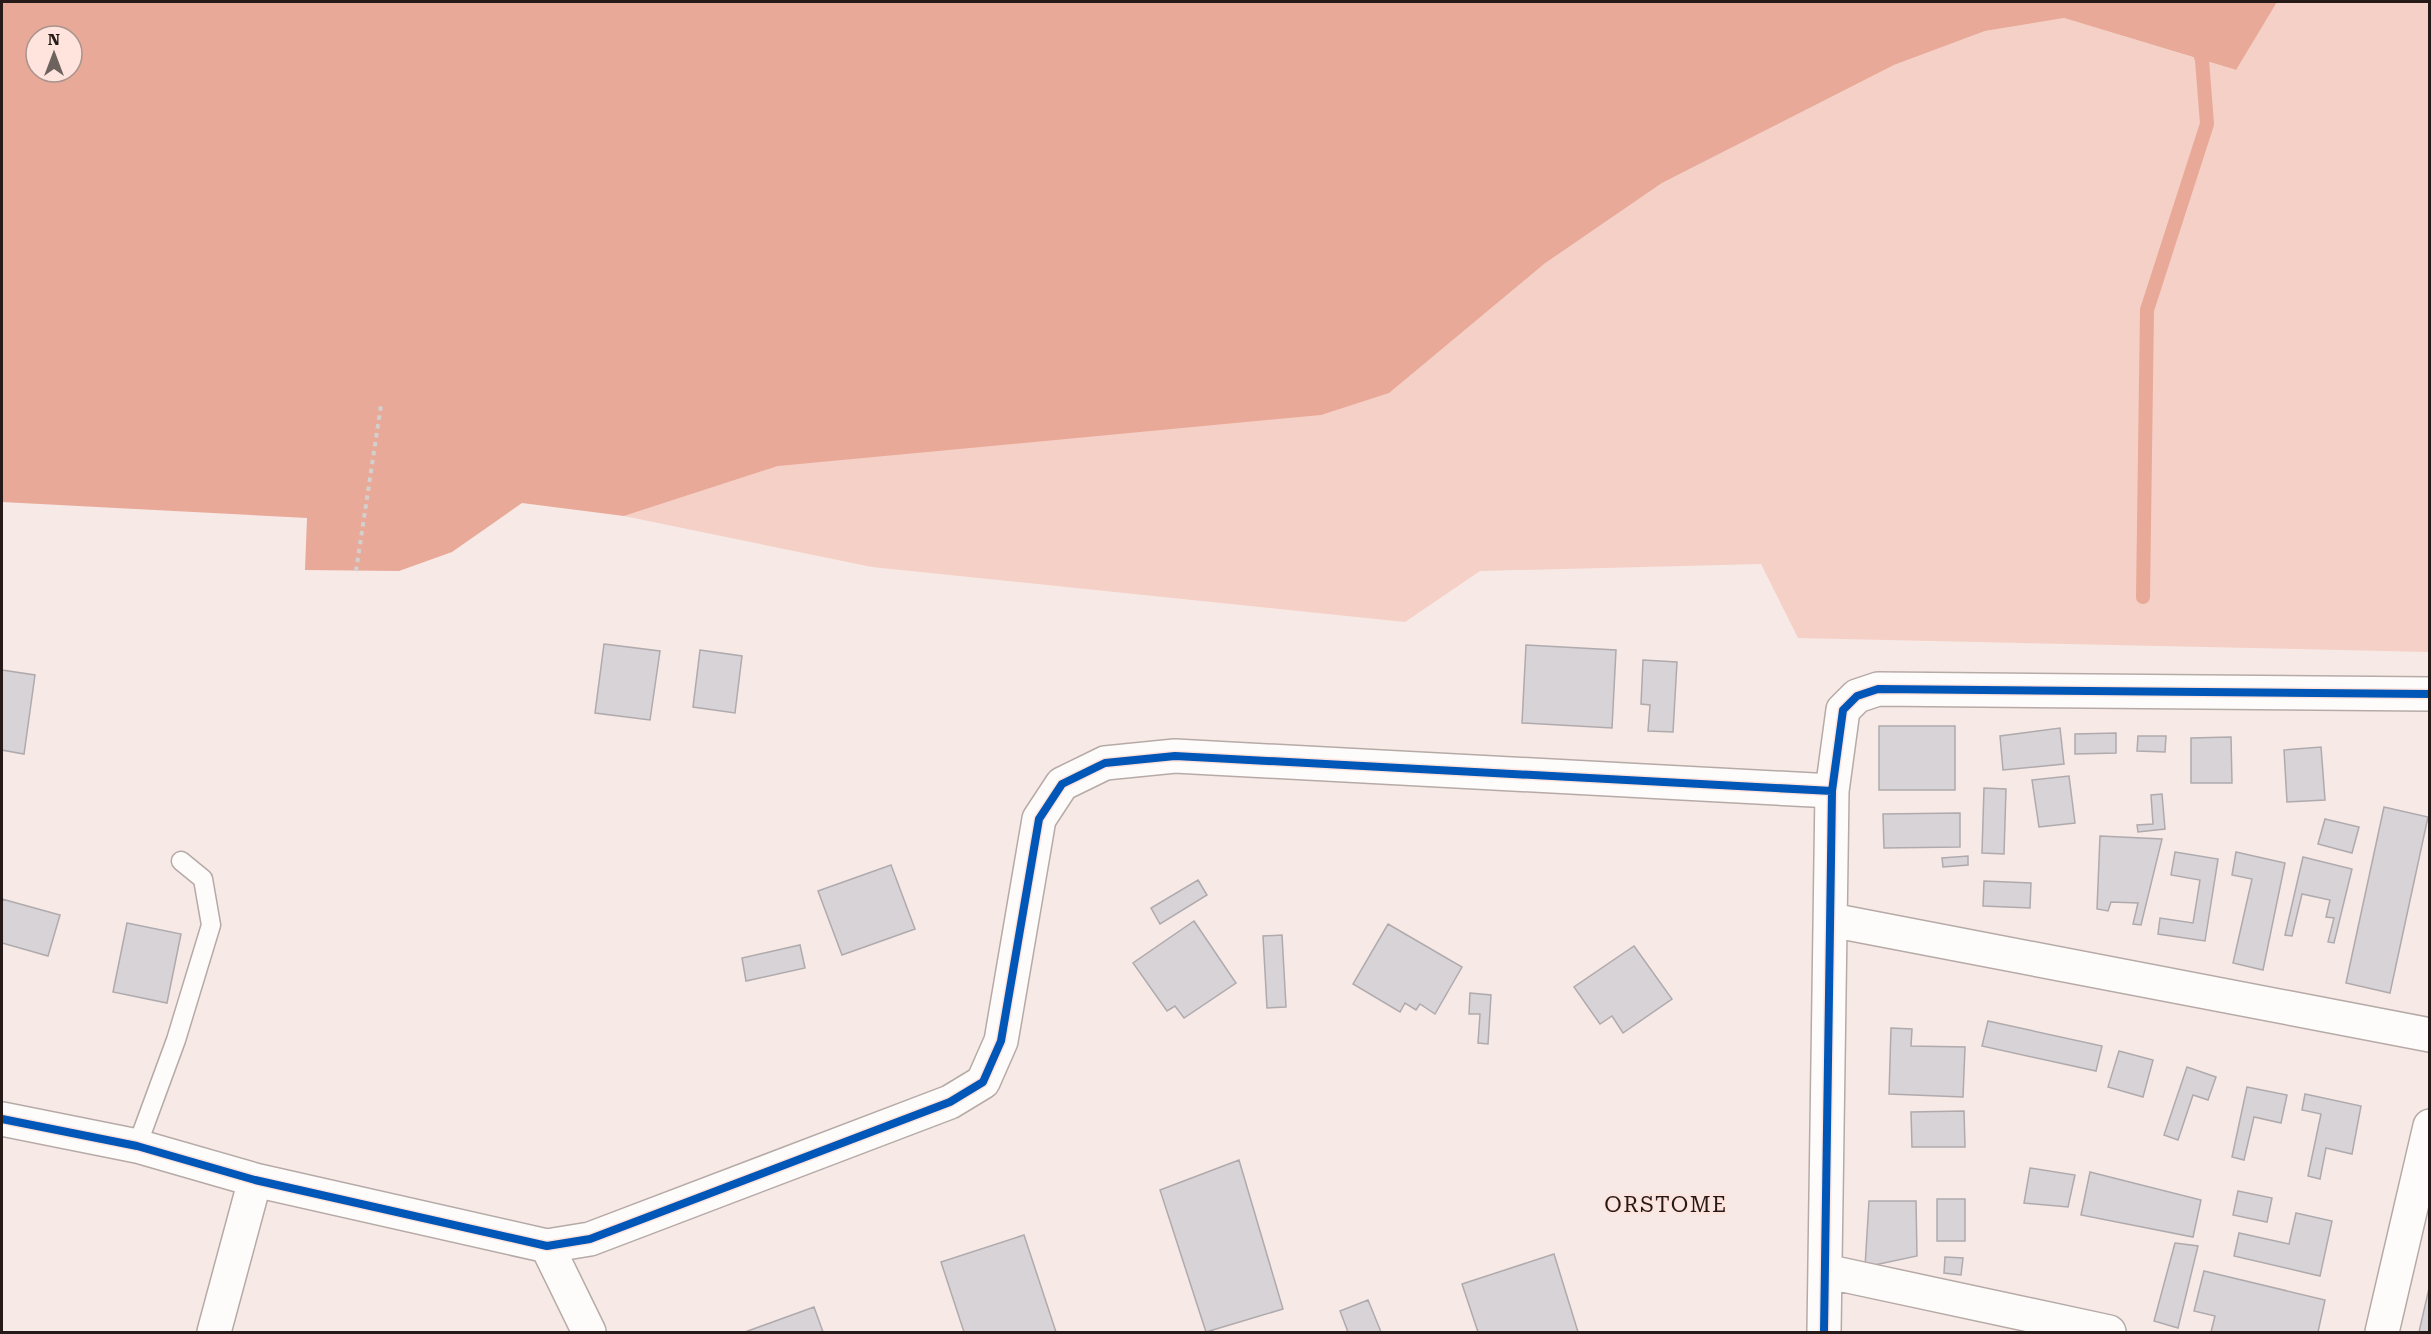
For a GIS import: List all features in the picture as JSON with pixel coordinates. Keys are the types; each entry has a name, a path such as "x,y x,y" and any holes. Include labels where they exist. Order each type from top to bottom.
{"street":[{"path":"1824,1332 1832,791 1843,710 1857,696 1878,689 2430,694"},
{"path":"2,1119 137,1146 255,1180 547,1246 590,1239 950,1102 983,1082 1001,1041 1040,819 1062,784 1105,763 1175,756 1832,791"},
{"path":"1831,920 2430,1035"},
{"path":"2382,1332 2430,1126"},
{"path":"214,1332 255,1180"},
{"path":"547,1246 589,1332"},
{"path":"1825,1271 2109,1332"}],"lane":[{"path":"137,1146 176,1040 211,925 203,879 181,861"}],"path":[{"path":"356,571 381,405"}],"shaded area":[{"path":"2,2 2277,2 2236,70 2064,18 1985,31 1894,65 1662,183 1544,264 1389,393 1321,415 778,466 624,516 522,503 452,552 399,571 305,570 307,518 2,502"},
{"path":"2277,2 2429,2 2429,652 1798,638 1761,564 1480,571 1405,622 872,567 624,516 778,466 1544,264 1662,183 1894,65 1985,31 2064,18 2235,70"}],"building":[{"path":"604,644 660,651 650,720 595,713"},
{"path":"1526,645 1616,650 1612,728 1522,723"},
{"path":"700,650 742,656 735,713 693,707"},
{"path":"1643,660 1677,662 1673,732 1648,731 1650,705 1641,704"},
{"path":"2,670 35,675 24,754 2,750"},
{"path":"1879,726 1955,726 1955,790 1879,790"},
{"path":"2060,728 2064,764 2003,770 2000,736"},
{"path":"2116,733 2116,753 2075,754 2075,734"},
{"path":"2138,736 2166,736 2165,752 2137,751"},
{"path":"2231,737 2232,783 2191,783 2191,738"},
{"path":"2321,747 2325,800 2287,802 2284,750"},
{"path":"2069,776 2075,823 2039,827 2032,780"},
{"path":"1984,788 2006,789 2004,854 1982,853"},
{"path":"2162,794 2165,829 2138,832 2137,825 2153,824 2151,795"},
{"path":"2384,807 2428,817 2390,993 2346,983"},
{"path":"1960,813 1960,847 1884,848 1883,814"},
{"path":"2325,819 2359,827 2352,853 2318,844"},
{"path":"2100,836 2162,839 2141,925 2133,924 2138,903 2111,902 2108,911 2097,909"},
{"path":"2175,852 2218,859 2205,941 2158,934 2160,918 2193,923 2200,880 2171,875"},
{"path":"2236,852 2285,863 2263,970 2233,963 2252,879 2232,875"},
{"path":"1968,856 1968,865 1943,867 1942,858"},
{"path":"2303,857 2352,869 2334,943 2328,942 2334,918 2326,917 2330,900 2302,894 2292,936 2285,935"},
{"path":"891,865 915,929 842,955 818,891"},
{"path":"1198,880 1207,895 1160,924 1151,908"},
{"path":"1984,881 2031,883 2030,908 1983,906"},
{"path":"2,899 60,915 48,956 2,943"},
{"path":"1194,921 1236,983 1184,1018 1175,1006 1167,1011 1133,963"},
{"path":"127,923 181,934 167,1003 113,992"},
{"path":"1388,924 1462,967 1435,1014 1420,1004 1416,1010 1405,1003 1400,1012 1353,984"},
{"path":"1282,935 1286,1007 1267,1008 1263,936"},
{"path":"800,945 805,968 746,981 742,958"},
{"path":"1634,946 1672,999 1623,1033 1612,1016 1600,1024 1574,987"},
{"path":"1470,993 1491,995 1488,1044 1478,1043 1480,1014 1469,1014"},
{"path":"1988,1021 2102,1046 2096,1071 1982,1046"},
{"path":"1891,1028 1912,1029 1911,1046 1965,1047 1963,1097 1889,1094"},
{"path":"2119,1051 2153,1060 2143,1097 2108,1087"},
{"path":"2187,1067 2216,1077 2208,1100 2193,1095 2178,1140 2164,1135"},
{"path":"2247,1087 2287,1095 2281,1123 2254,1117 2244,1160 2232,1157"},
{"path":"2305,1094 2361,1106 2352,1154 2326,1148 2320,1179 2308,1176 2321,1114 2302,1110"},
{"path":"1964,1111 1965,1147 1912,1147 1911,1112"},
{"path":"1239,1160 1283,1309 1206,1332 1160,1190"},
{"path":"2030,1168 2075,1175 2068,1207 2024,1203"},
{"path":"2090,1172 2201,1200 2193,1237 2081,1215"},
{"path":"2238,1191 2272,1198 2267,1222 2233,1215"},
{"path":"1937,1199 1965,1199 1965,1241 1937,1241"},
{"path":"1869,1201 1916,1201 1917,1256 1865,1267"},
{"path":"2296,1213 2332,1221 2320,1276 2234,1256 2239,1233 2289,1244"},
{"path":"1024,1235 1056,1332 964,1332 941,1262"},
{"path":"2175,1243 2198,1246 2178,1328 2154,1321"},
{"path":"1554,1254 1578,1332 1478,1332 1462,1284"},
{"path":"1945,1257 1963,1258 1961,1275 1944,1273"},
{"path":"2204,1271 2325,1300 2318,1332 2211,1332 2215,1316 2194,1311"},
{"path":"2430,1284 2430,1332 2419,1332"},
{"path":"1368,1300 1381,1332 1348,1332 1340,1311"},
{"path":"814,1307 823,1332 745,1332"}],"waterway":[{"path":"2143,597 2147,310 2207,124 2202,60 2197,43"}],"cycle path":[{"path":"1824,1332 1832,791 1843,710 1857,696 1878,689 2430,694"},
{"path":"2,1119 137,1146 255,1180 547,1246 590,1239 950,1102 983,1082 1001,1041 1039,819 1062,784 1105,763 1175,756 1832,791"}],"district":[{"name":"ORSTOME","path":"1666,1204"}]}
